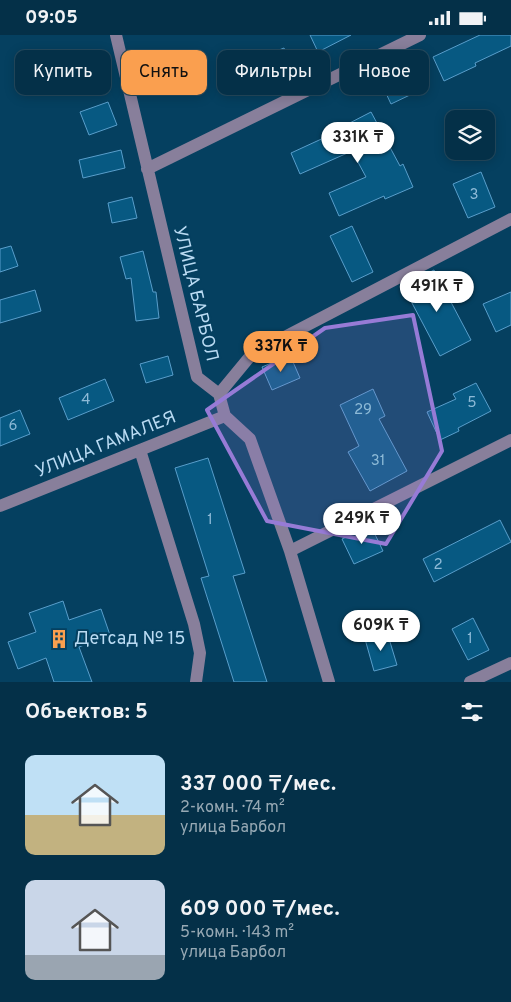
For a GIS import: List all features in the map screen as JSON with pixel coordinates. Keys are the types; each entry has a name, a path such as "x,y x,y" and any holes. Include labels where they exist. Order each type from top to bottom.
{"street":[{"name":"УЛИЦА БАРБОЛ","path":"116,35 198,377 219,394"},
{"path":"147,169 420,35"},
{"path":"326,681 290,551 250,439 225,416 219,394 252,354 511,219"},
{"name":"УЛИЦА ГАМАЛЕЯ","path":"0,506 225,416"},
{"path":"290,551 511,440"},
{"path":"140,450 194,625 200,653 196,682"},
{"path":"470,682 511,663"}],"highlighted area":[{"path":"413,315 442,451 386,544 267,521 207,410 325,328"}],"building":[{"path":"310,35 351,35 322,50 317,50"},
{"path":"480,35 511,35 511,46 475,63 476,66 444,81 433,57"},
{"path":"387,95 410,95 391,104"},
{"path":"108,102 117,125 89,135 80,112"},
{"path":"371,112 400,166 403,164 413,187 385,199 384,196 339,216 329,193 366,177 352,151 300,174 291,153 341,130 340,128"},
{"path":"121,150 125,168 83,178 79,160"},
{"path":"481,172 495,207 468,218 453,184"},
{"path":"132,197 137,218 112,223 108,203"},
{"path":"352,226 373,272 352,282 330,236"},
{"path":"11,246 18,266 0,272 0,249"},
{"path":"143,251 153,292 156,292 159,318 136,321 131,278 126,279 120,257"},
{"path":"434,270 471,340 440,356 403,286"},
{"path":"35,290 41,311 0,323 0,300"},
{"path":"511,292 511,325 496,332 483,304"},
{"path":"290,355 300,378 272,390 262,367"},
{"path":"168,356 173,375 146,383 140,364"},
{"path":"105,379 114,401 68,420 59,398"},
{"path":"476,383 491,411 458,428 459,431 440,440 427,412 456,399 453,394"},
{"path":"373,389 385,416 379,419 407,471 370,491 348,452 359,446 340,405"},
{"path":"20,410 30,434 0,446 0,418"},
{"path":"208,458 245,573 233,576 267,682 234,682 201,578 209,576 175,468"},
{"path":"500,520 511,542 434,582 423,559"},
{"path":"371,526 383,551 354,564 342,539"},
{"name":"Детсад № 15","path":"63,601 69,620 101,609 110,635 79,647 92,682 54,682 46,658 18,669 8,642 36,632 29,613"},
{"path":"473,618 489,650 468,660 452,629"},
{"path":"387,632 397,665 374,671 365,639"}],"place":[{"name":"Детсад № 15","path":"59,639"}]}
